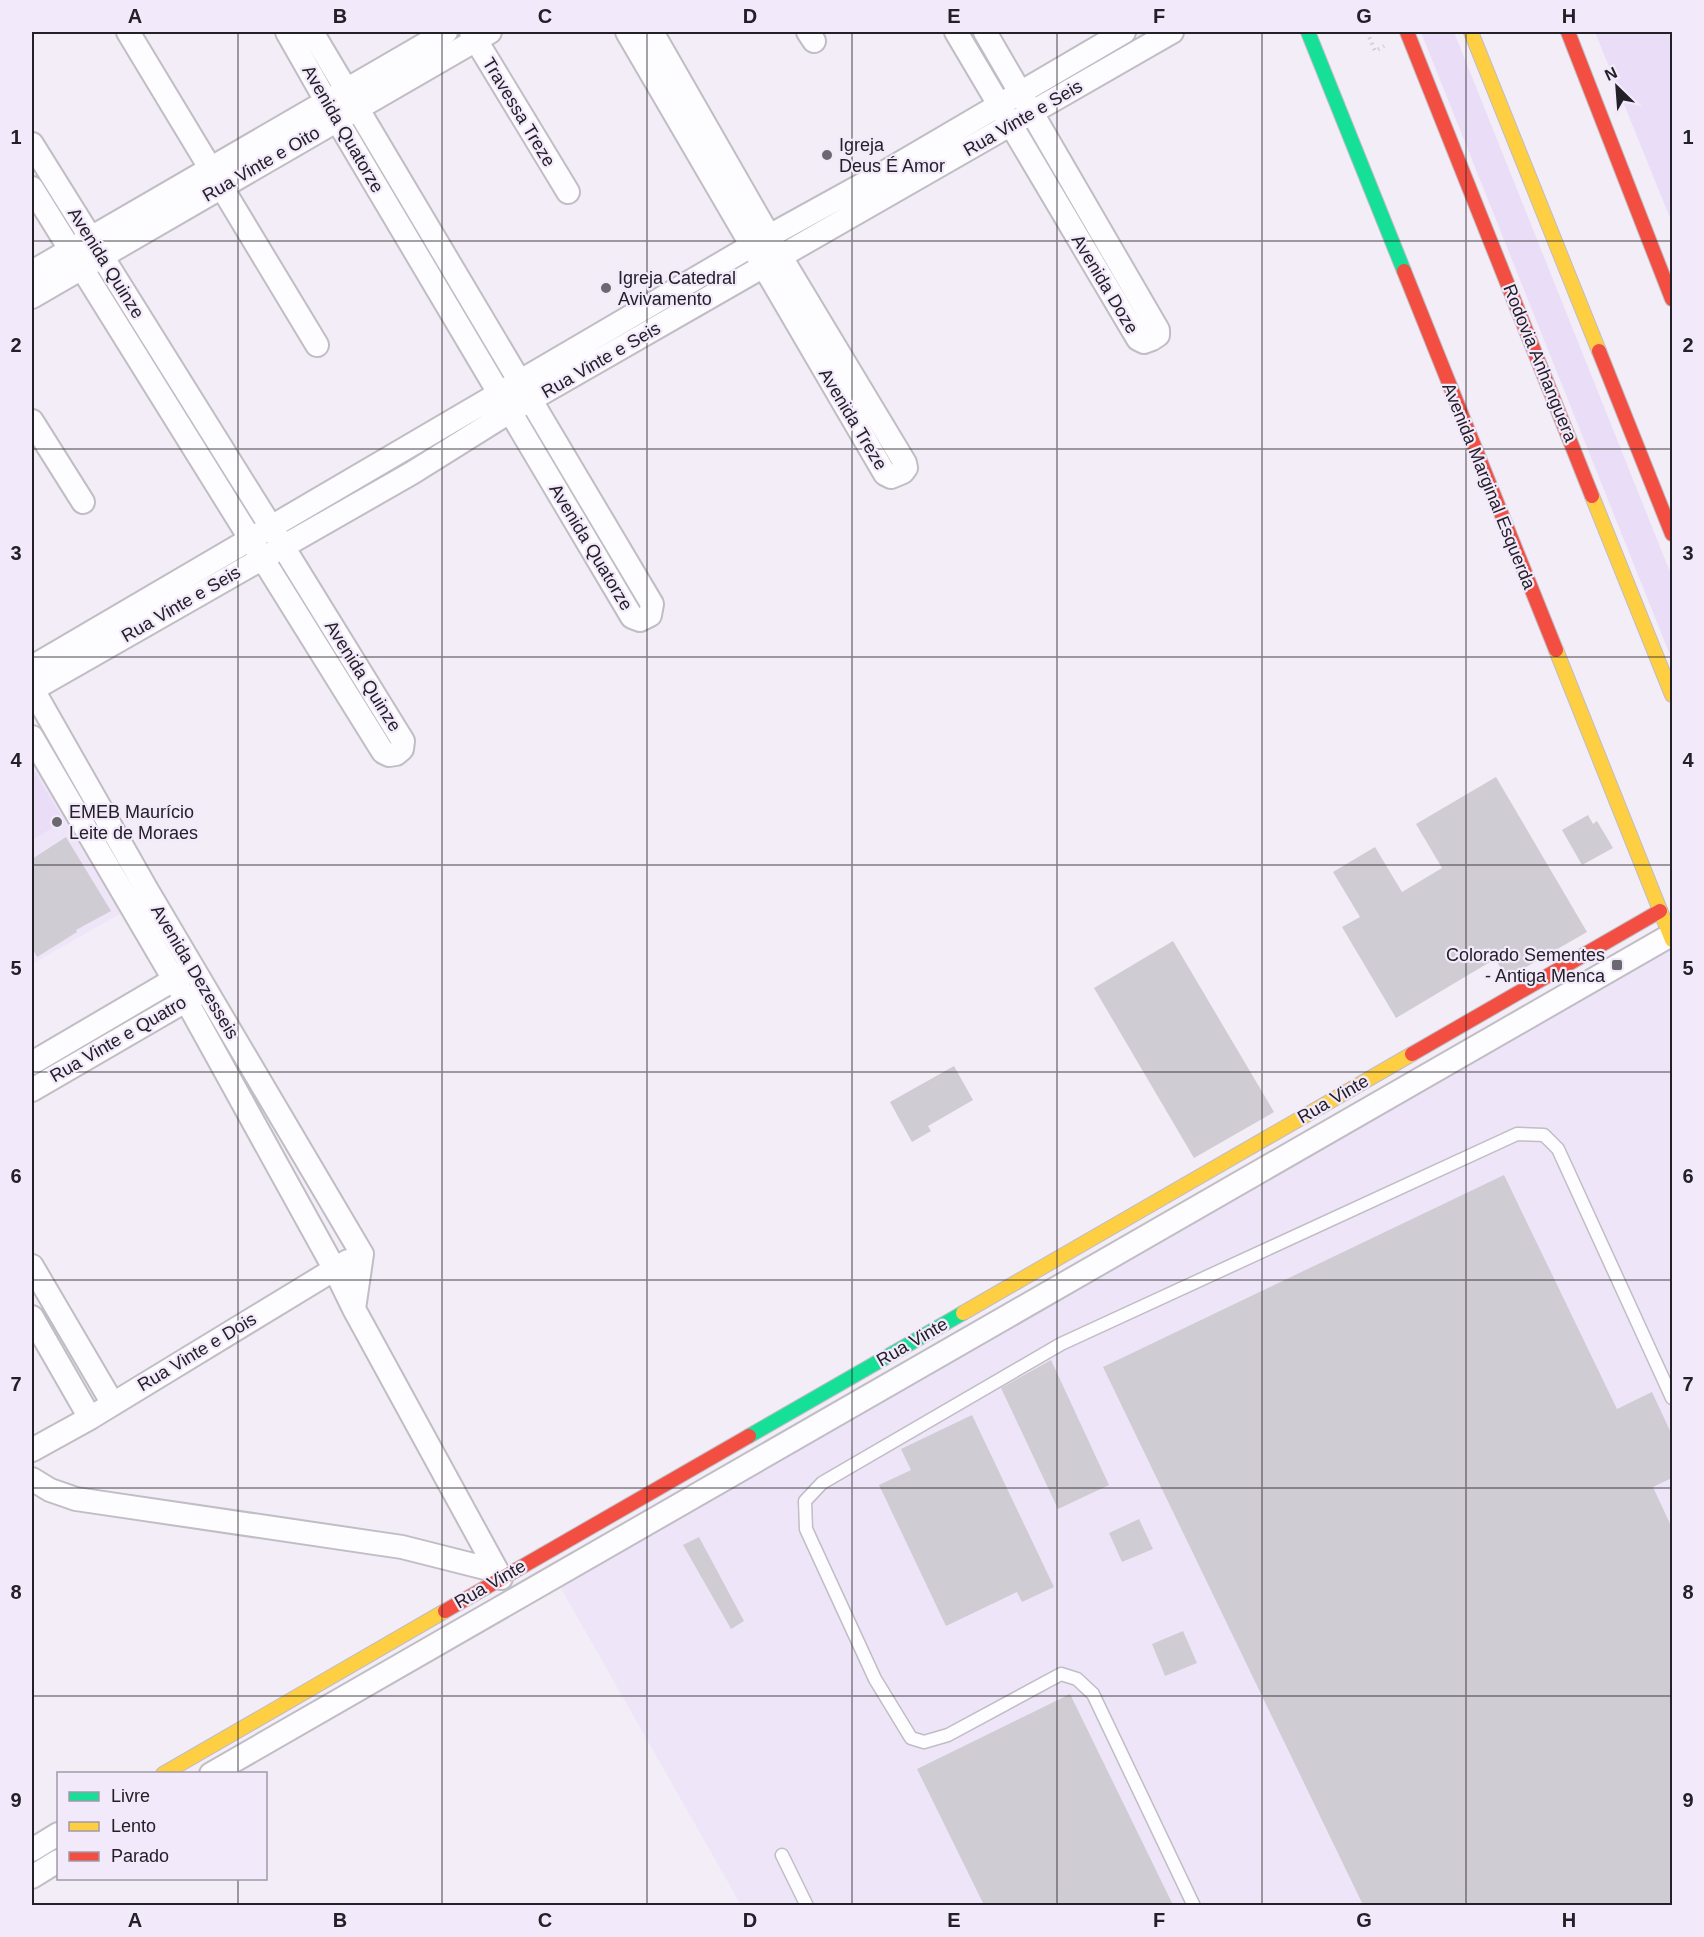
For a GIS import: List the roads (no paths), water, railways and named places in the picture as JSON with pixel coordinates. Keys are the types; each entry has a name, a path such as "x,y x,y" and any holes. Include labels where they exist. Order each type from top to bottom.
{"main road":[{"name":"Avenida Marginal Esquerda","path":"1308,32 1672,937"},
{"name":"Rodovia Anhanguera","path":"1407,32 1672,695"},
{"path":"1471,32 1672,534"},
{"path":"1568,32 1672,299"},
{"name":"Rua Vinte","path":"166,1772 499,1575 1660,911"}],"street":[{"path":"129,32 317,345"},
{"name":"Avenida Quatorze","path":"287,32 331,111 515,397 574,496 652,604 650,615 640,620 632,617 574,496"},
{"name":"Avenida Quatorze","path":"312,32 515,397"},
{"name":"Rua Vinte e Oito","path":"351,99 446,32"},
{"name":"Avenida Treze","path":"627,32 760,240"},
{"name":"Avenida Treze","path":"652,32 760,240 885,474 891,477 899,474 905,470 905,463 772,262"},
{"name":"Avenida Doze","path":"956,32 1138,339 1144,342 1152,339 1158,335 1158,330 985,32"},
{"name":"Rua Vinte e Seis","path":"32,683 515,397 760,240 1124,32"},
{"name":"Rua Vinte e Seis","path":"515,397 772,262 1172,32"},
{"name":"Rua Vinte e Oito","path":"32,272 74,259 351,99 479,34"},
{"name":"Travessa Treze","path":"479,34 568,192"},
{"path":"942,138 953,158"},
{"name":"Avenida Quinze","path":"32,144 96,247 267,543 383,752 388,756 396,754 402,749 402,741 267,543 74,259 32,188"},
{"path":"1096,269 1116,257"},
{"name":"Rua Vinte e Oito","path":"32,297 74,259"},
{"path":"32,421 83,502"},
{"name":"Avenida Dezesseis","path":"32,683 194,969 362,1254"},
{"name":"Avenida Dezesseis","path":"32,737 186,1000 334,1268 499,1575"},
{"name":"Rua Vinte","path":"213,1772 1672,937"},
{"name":"Rua Vinte e Quatro","path":"32,1063 194,969"},
{"name":"Rua Vinte e Quatro","path":"32,1090 206,989"},
{"path":"354,1309 362,1254"},
{"name":"Rua Vinte e Dois","path":"32,1450 90,1418 334,1268 362,1254"},
{"path":"32,1266 113,1404"},
{"path":"32,1317 90,1418"},
{"path":"32,1479 50,1490 76,1499 402,1547 499,1575"},
{"path":"32,1850 57,1835"},
{"path":"32,1877 57,1862"}],"lane":[{"path":"1194,1905 1093,1694 1077,1679 1061,1674 948,1735 924,1742 911,1738 875,1679 806,1529 805,1501 822,1483 1061,1344 1516,1134 1544,1136 1558,1149 1672,1398"},
{"path":"782,1855 807,1905"}],"place":[{"name":"Igreja Deus É Amor","path":"827,155"},
{"name":"Igreja Catedral Avivamento","path":"606,288"},
{"name":"EMEB Maurício Leite de Moraes","path":"57,822"},
{"name":"Colorado Sementes - Antiga Menca","path":"1617,965"}]}
